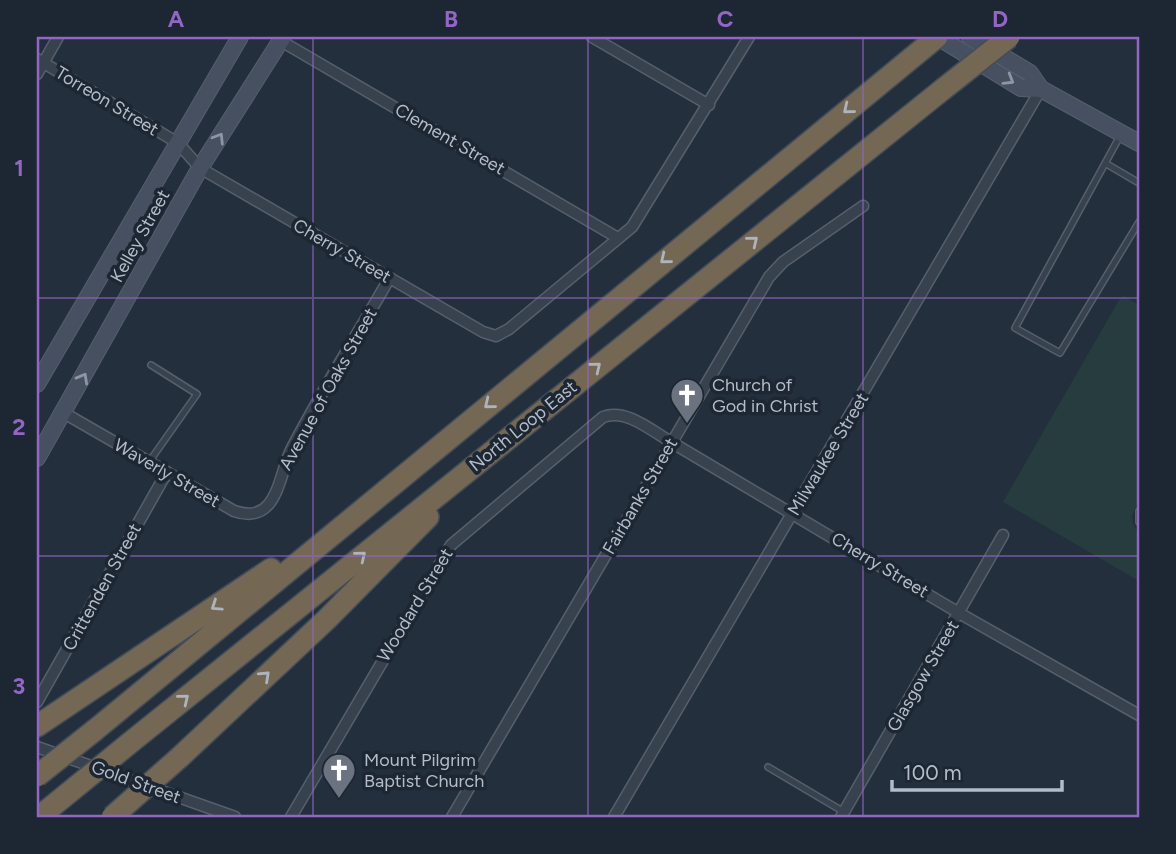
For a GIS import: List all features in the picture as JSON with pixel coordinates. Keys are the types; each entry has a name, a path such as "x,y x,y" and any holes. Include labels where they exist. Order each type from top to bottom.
{"highway":[{"path":"37,776 937,37"},
{"name":"North Loop East","path":"38,817 1009,37"},
{"path":"112,817 327,619 504,440"},
{"path":"37,726 374,499"}],"main road":[{"name":"Kelley Street","path":"37,383 240,37"},
{"path":"937,37 1021,88 1041,89 1139,143"},
{"path":"970,37 1030,73 1041,89"},
{"name":"Kelley Street","path":"37,458 200,168 282,39"}],"street":[{"path":"37,74 40,61 58,37"},
{"path":"592,37 709,105"},
{"path":"618,238 632,227 647,206 749,37"},
{"name":"Clement Street","path":"282,39 618,238"},
{"name":"Torreon Street","path":"40,61 178,143"},
{"name":"Milwaukee Street","path":"614,817 1041,89"},
{"name":"Cherry Street","path":"178,143 200,168 389,279 483,332 495,336 515,324 618,238"},
{"name":"Fairbanks Street","path":"452,817 769,278 783,262 863,206"},
{"name":"Avenue of Oaks Street","path":"272,500 290,450 389,279"},
{"name":"Waverly Street","path":"64,413 234,511 244,514 263,510 272,500"},
{"name":"Woodard Street","path":"291,817 451,545 603,417 613,413 621,415"},
{"name":"Cherry Street","path":"621,415 1139,715"},
{"name":"Crittenden Street","path":"37,702 167,472"},
{"name":"Glasgow Street","path":"843,815 1003,535"},
{"name":"Gold Street","path":"37,747 235,817"}],"lane":[{"path":"1122,134 1015,328 1060,354 1139,222"},
{"path":"1105,163 1139,183"},
{"path":"149,462 197,394 151,365"},
{"path":"1139,511 1139,522"},
{"path":"768,767 843,815"}],"green space":[{"path":"1124,296 1139,305 1139,499 1132,516 1139,535 1139,581 1003,502 1119,300"}],"place":[{"name":"Church of God in Christ","path":"687,425"},
{"name":"Mount Pilgrim Baptist Church","path":"339,800"}]}
